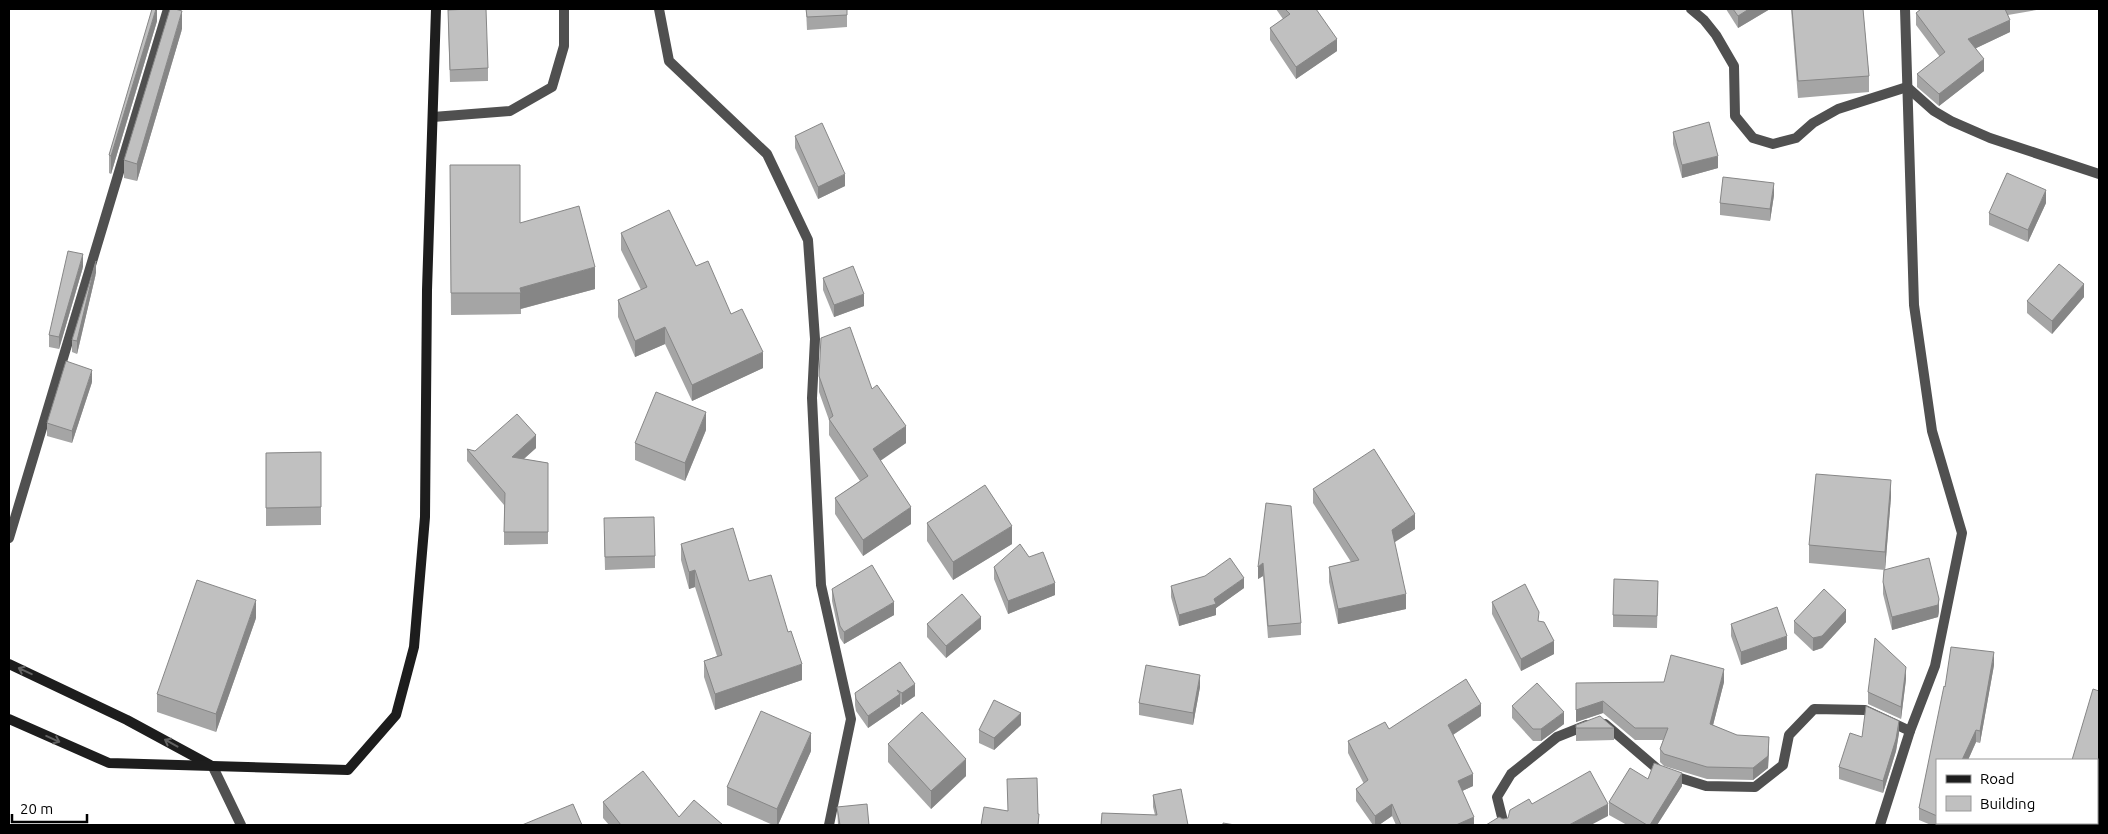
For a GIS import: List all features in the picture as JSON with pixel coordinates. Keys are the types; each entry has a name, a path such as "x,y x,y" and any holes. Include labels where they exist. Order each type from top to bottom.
{"street":[{"path":"9,538 168,9"},
{"path":"9,719 109,763 348,770 396,715 414,647 426,517 427,290 436,9"},
{"path":"432,117 510,111 552,87 564,46 564,9"},
{"path":"659,9 669,61 767,154 808,240 815,338 812,398 821,586 851,719 828,825"},
{"path":"1691,9 1704,20 1716,35 1734,66 1735,116 1753,138 1773,144 1796,138 1813,123 1838,109 1907,87"},
{"path":"1880,825 1910,731 1935,666 1962,533 1932,431 1914,305 1905,9"},
{"path":"1907,87 1934,111 1951,121 1990,138 2099,174"},
{"path":"9,664 127,720 213,767 241,825"},
{"path":"1504,825 1497,797 1511,774 1557,737 1601,720 1661,772 1706,786 1755,787 1783,765 1788,735 1814,709 1865,710 1910,731"}],"building":[{"path":"152,9 156,9 111,156 109,155"},
{"path":"170,9 182,11 137,164 124,160"},
{"path":"486,9 488,68 450,70 448,10"},
{"path":"806,9 847,9 847,15 807,17"},
{"path":"1285,9 1316,9 1337,39 1296,67 1270,28 1290,14"},
{"path":"1733,9 1749,9 1738,16"},
{"path":"1792,9 1863,9 1869,76 1798,81"},
{"path":"1921,9 2005,9 2010,20 1968,39 1984,59 1939,94 1917,74 1945,52 1916,13"},
{"path":"1709,122 1718,156 1682,165 1673,132"},
{"path":"822,123 845,174 818,187 795,136"},
{"path":"450,165 520,165 520,223 579,206 595,267 520,288 521,293 451,293"},
{"path":"2007,173 2046,190 2028,230 1989,213"},
{"path":"1723,177 1774,183 1770,209 1720,203"},
{"path":"669,210 696,266 708,261 731,314 742,309 763,352 692,385 665,327 635,341 618,300 647,287 621,233"},
{"path":"68,251 83,254 59,337 49,335"},
{"path":"96,261 77,341 72,340"},
{"path":"2059,264 2084,284 2052,321 2027,301"},
{"path":"853,266 864,294 834,305 823,278"},
{"path":"850,327 872,389 877,385 906,426 873,449 911,507 863,540 835,498 868,476 829,419 833,416 819,376 821,338"},
{"path":"66,361 92,370 72,431 47,423"},
{"path":"656,392 706,412 685,463 635,443"},
{"path":"517,414 536,435 512,457 548,463 548,532 504,532 505,493 467,449 475,451"},
{"path":"1374,449 1415,514 1392,530 1406,594 1338,609 1329,567 1359,560 1313,489"},
{"path":"321,452 321,507 266,508 266,453"},
{"path":"1816,474 1891,480 1885,552 1809,545"},
{"path":"985,485 1012,526 953,562 927,523"},
{"path":"1266,503 1291,506 1301,623 1268,626 1263,563 1258,567"},
{"path":"654,517 655,556 605,557 604,518"},
{"path":"733,528 749,581 771,575 788,632 791,631 802,664 715,694 704,661 722,655 695,570 689,572 681,544"},
{"path":"1020,544 1029,557 1043,552 1055,583 1008,601 994,567"},
{"path":"1230,558 1244,578 1214,599 1216,604 1179,615 1171,586 1205,576"},
{"path":"1929,558 1939,599 1938,605 1892,617 1883,582 1884,570"},
{"path":"872,565 894,602 844,632 840,626 832,589"},
{"path":"1614,579 1658,581 1657,616 1613,615"},
{"path":"197,580 256,600 216,714 157,694"},
{"path":"1525,584 1539,612 1538,621 1544,622 1554,641 1521,659 1492,602"},
{"path":"1824,589 1846,610 1822,636 1813,638 1794,621"},
{"path":"962,594 981,617 946,646 927,624"},
{"path":"1777,607 1787,636 1741,652 1731,624"},
{"path":"1875,638 1906,667 1901,707 1868,692"},
{"path":"1951,647 1994,652 1980,731 1976,730 1962,759 1936,759 1936,816 1919,808 1945,687"},
{"path":"1671,655 1724,669 1710,724 1737,735 1769,737 1768,756 1753,768 1707,767 1664,754 1660,749 1668,728 1635,728 1603,701 1576,710 1576,683 1664,682"},
{"path":"900,662 915,684 902,693 897,690 900,694 868,716 856,699 855,693"},
{"path":"1146,665 1200,675 1193,713 1139,703"},
{"path":"1466,679 1481,704 1448,725 1473,774 1458,781 1474,817 1456,825 1401,825 1392,804 1375,816 1356,789 1368,780 1348,741 1385,722 1389,729"},
{"path":"1537,683 1564,712 1541,729 1533,729 1512,706"},
{"path":"2093,689 2099,691 2099,779 2098,759 2072,759"},
{"path":"994,700 1021,713 994,738 979,730"},
{"path":"1866,706 1899,721 1896,739 1883,781 1839,767 1850,733 1862,737"},
{"path":"761,711 811,733 777,809 727,787"},
{"path":"922,712 966,759 931,791 888,744"},
{"path":"1600,716 1614,728 1576,728 1576,725"},
{"path":"1654,763 1682,773 1650,825 1647,825 1609,802 1630,768 1648,779"},
{"path":"643,771 679,817 694,800 723,825 621,825 603,802"},
{"path":"1590,771 1608,804 1569,825 1486,825 1499,817 1503,819 1508,818 1510,810 1529,799 1532,804"},
{"path":"1037,778 1038,825 981,825 984,807 1008,811 1007,779"},
{"path":"1181,789 1188,825 1101,825 1102,813 1157,815 1153,795"},
{"path":"573,804 582,825 522,825"},
{"path":"867,804 869,825 840,825 837,807"}]}
